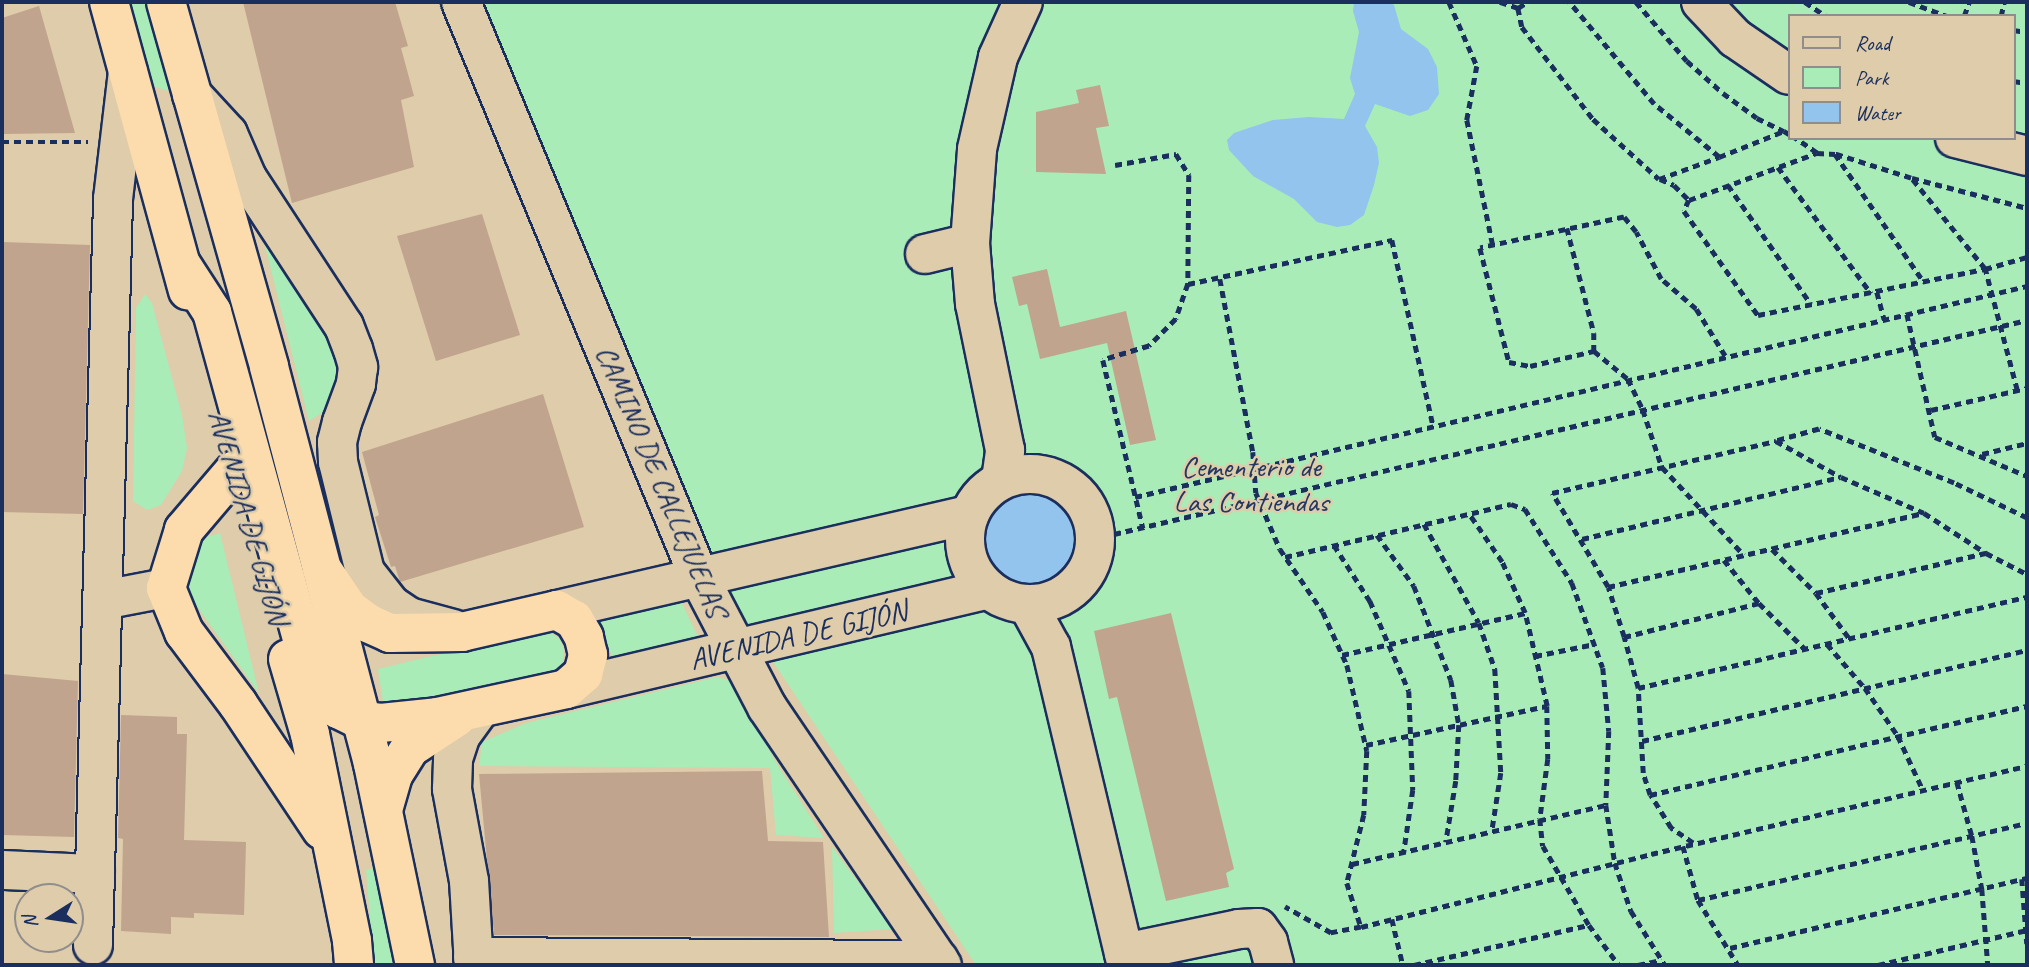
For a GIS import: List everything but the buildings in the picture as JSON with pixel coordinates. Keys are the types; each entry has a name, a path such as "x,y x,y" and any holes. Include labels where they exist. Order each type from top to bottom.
{"highway":[{"name":"AVENIDA DE GIJÓN","path":"109,2 235,470 310,734 353,953"},
{"name":"AVENIDA DE GIJÓN","path":"166,2 321,569 340,687 361,720 383,810 415,965"},
{"path":"181,264 212,313 307,658 317,685 340,687"},
{"path":"235,470 184,530 166,588 184,632 238,704 332,846"},
{"path":"321,569 349,609 368,623 390,633 462,632"},
{"path":"353,953 354,846 324,720 340,687 376,657 462,632 557,610 573,620 584,637 588,655 583,674 566,689 472,711 381,723 361,720"},
{"path":"383,810 394,775 410,748 472,711"}],"street":[{"name":"CAMINO DE CALLEJUELAS","path":"461,2 699,577 767,707 940,962"},
{"path":"1010,468 975,304 970,243 976,149 998,57 1023,2"},
{"path":"1701,2 1735,38 1787,74"},
{"name":"AVENIDA DE GIJÓN","path":"93,945 112,212 128,72"},
{"name":"AVENIDA DE GIJÓN","path":"192,96 228,134 247,178 344,326 353,349 358,367 356,384 339,432 338,462 365,572 391,605 409,617 462,632"},
{"path":"1963,140 2027,156"},
{"path":"925,254 970,243"},
{"path":"1010,468 988,489 969,515 965,535 967,555 975,574 988,589 1004,599 1051,619"},
{"path":"1010,468 1051,477 1066,484 1089,510 1095,527 1094,553 1084,576 1051,619 1081,832 1126,959 1239,929 1258,929 1268,942 1274,965"},
{"path":"557,610 969,515"},
{"path":"103,600 166,588"},
{"name":"AVENIDA DE GIJÓN","path":"566,689 988,589"},
{"path":"472,711 453,759 452,789 469,881 473,961 940,962"},
{"path":"2,870 95,874"}],"path":[{"path":"1449,2 1477,66 1467,120 1493,245"},
{"path":"1500,2 1518,8"},
{"path":"1518,8 1527,2"},
{"path":"1569,2 1654,104 1718,157"},
{"path":"1636,2 1687,61 1723,93 1757,118 1787,133"},
{"path":"1805,2 1823,14"},
{"path":"1909,2 1942,14"},
{"path":"1518,8 1522,27 1593,119 1659,179 1674,185 1689,200"},
{"path":"1659,179 1787,133"},
{"path":"1798,140 1817,153"},
{"path":"2,142 84,141 118,154"},
{"path":"2027,208 1911,178 1835,154 1817,153 1689,200 1684,211 1758,315 1874,293 2027,257"},
{"path":"1115,165 1176,154 1189,175 1188,284 1176,319 1149,346 1103,360 1143,528"},
{"path":"1835,154 1924,282"},
{"path":"1778,167 1874,293 1884,319"},
{"path":"1911,178 1985,269 2017,390"},
{"path":"1728,186 1811,304"},
{"path":"1594,351 1530,366 1509,362 1480,248 1624,217 1636,232 1661,279 1696,309 1725,356"},
{"path":"1567,228 1594,333 1594,351"},
{"path":"1188,284 1392,240 1433,425"},
{"path":"1220,279 1260,501 1285,556 1323,612 1342,655 1366,746 1364,816 1347,883 1361,926"},
{"path":"1135,497 2027,286"},
{"path":"1907,314 1935,437 1981,454 2027,476"},
{"path":"1051,619 1069,613 1091,594 1107,567 1114,534 2027,320"},
{"path":"1594,351 1628,379 1643,410 1662,467 1700,511 1744,555"},
{"path":"1931,410 2027,388"},
{"path":"1694,844 1671,828 1650,795 1643,773 1638,688 1608,587 1582,539 1552,494 1819,429 1954,483 2027,518"},
{"path":"1776,440 1841,477 1924,513 1986,553 2027,574"},
{"path":"1981,454 2027,443"},
{"path":"1582,539 1841,477"},
{"path":"1285,556 1511,504 1525,509 1572,583 1603,668 1609,731 1606,805 1615,863 1631,911 1665,965"},
{"path":"1608,587 1924,513"},
{"path":"1468,514 1502,562 1525,613 1547,706 1548,759 1541,819 1543,846 1589,925 1619,965"},
{"path":"1424,524 1479,623 1495,669 1500,716 1501,773 1492,831"},
{"path":"1377,535 1413,586 1435,634 1451,680 1459,725 1456,781 1447,842"},
{"path":"1334,545 1370,601 1409,691 1413,790 1404,852"},
{"path":"1772,549 1815,593 1849,638"},
{"path":"1815,593 1986,553"},
{"path":"1724,560 1759,603 1805,649"},
{"path":"1638,688 2027,597"},
{"path":"1624,637 1759,603"},
{"path":"1342,655 1525,613"},
{"path":"1827,643 1865,688 1898,736 1923,790"},
{"path":"1535,656 1595,644"},
{"path":"1642,741 2027,650"},
{"path":"1366,746 1547,706"},
{"path":"1650,795 2027,706"},
{"path":"1273,901 1331,933 1683,846 2027,766"},
{"path":"1957,782 1972,836 1982,888 1989,965"},
{"path":"1353,864 1606,805"},
{"path":"1698,900 2027,823"},
{"path":"1683,846 1698,900 1738,965"},
{"path":"1730,948 2025,878 2027,944"},
{"path":"1392,919 1403,965"},
{"path":"1414,965 1589,925"},
{"path":"1878,965 2027,930"},
{"path":"1638,965 1661,960"}],"green space":[{"path":"125,2 148,2 173,92 155,87"},
{"name":"Cementerio de Las Contiendas","path":"474,2 2027,2 2027,965 976,965 735,605 577,268"},
{"path":"263,238 334,333 347,369 328,409 309,421"},
{"path":"145,294 152,303 182,415 187,448 182,471 161,505 147,510 133,501 136,308"},
{"path":"220,533 259,693 191,598 188,582 196,550 207,537"},
{"path":"678,595 700,641 613,659 597,615"},
{"path":"545,629 560,639 564,650 562,666 553,676 385,715 378,669"},
{"path":"717,677 732,681 777,764 824,838 776,835 770,768 479,766 482,742 526,723"},
{"path":"832,847 893,929 834,933"},
{"path":"378,867 394,965 374,965 366,870"}],"water":[{"path":"1354,2 1390,2 1394,5 1401,29 1428,49 1437,67 1439,94 1428,110 1410,116 1375,104 1365,126 1377,147 1379,163 1374,185 1364,215 1350,225 1337,227 1317,222 1294,199 1253,176 1229,150 1227,140 1234,133 1273,120 1309,117 1344,119 1355,94 1350,78 1359,32 1353,11"},
{"path":"1028,492 1046,496 1061,506 1071,521 1075,539 1071,557 1061,572 1046,582 1028,586 1010,582 995,572 985,557 981,539 985,521 995,506 1010,496"}]}
